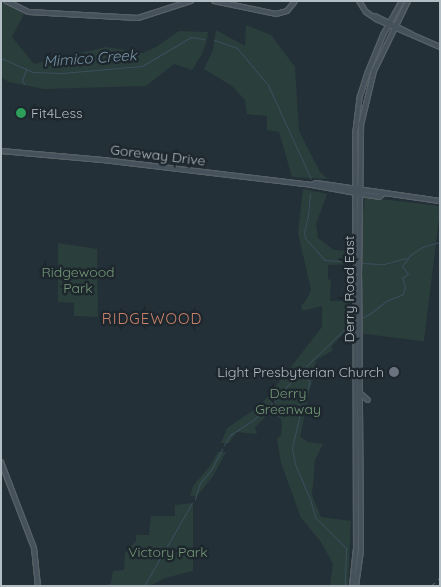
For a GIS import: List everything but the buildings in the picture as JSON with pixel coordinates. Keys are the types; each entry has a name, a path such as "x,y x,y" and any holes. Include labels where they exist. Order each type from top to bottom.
{"main road":[{"path":"6,1 21,10 33,12 138,18 191,1"},
{"path":"214,1 276,14 287,11 295,1"},
{"path":"359,1 363,8 373,16 440,47"},
{"name":"Derry Road East","path":"356,586 361,550 361,394 360,310 354,235 355,135 360,96 370,66 383,36 402,1"},
{"name":"Derry Road East","path":"357,257 362,189 361,125 374,71 408,1"},
{"path":"379,19 396,12"},
{"path":"400,16 403,30"},
{"path":"379,19 383,26 383,36"},
{"path":"390,36 403,30"},
{"name":"Goreway Drive","path":"1,151 102,160 304,184 379,197 384,194"},
{"name":"Goreway Drive","path":"312,185 316,183 440,201"},
{"path":"354,235 360,236"},
{"name":"Derry Road East","path":"352,586 356,550 354,310 357,278"},
{"path":"354,310 357,312 360,310"},
{"path":"361,394 368,400"},
{"path":"1,462 34,548 38,567 38,586"}],"green space":[{"path":"1,2 24,14 12,37 34,64 106,47 143,53 156,47 179,31 208,32 207,40 202,54 192,70 174,64 146,86 44,89 9,82 1,77"},
{"path":"246,25 271,35 295,67 299,131 320,172 328,179 292,177 279,132 267,130 267,116 247,114 245,100 232,86 204,69 213,50 216,30 245,46"},
{"name":"Derry Greenway","path":"303,189 327,194 316,224 318,238 334,250 350,251 351,264 328,265 328,279 331,280 330,301 350,301 350,326 332,346 332,351 316,360 300,437 308,442 323,444 315,460 312,495 321,517 351,521 348,586 330,586 333,564 321,542 301,518 281,463 277,439 281,435 281,419 270,412 255,427 257,434 237,432 229,443 221,443 227,428 261,405 322,327 322,306 302,311 301,305 305,302 311,290 298,233"},
{"path":"365,197 440,206 424,341 348,332"},
{"name":"Ridgewood Park","path":"58,243 97,249 98,317 74,316 74,303 58,302"},
{"path":"218,452 226,452 213,476 197,496 190,496 193,486 210,466"},
{"name":"Victory Park","path":"193,503 193,571 165,578 150,586 106,586 111,583 113,571 124,570 125,553 136,541 136,535 149,535 151,516 175,516 175,505"}],"waterway":[{"name":"Mimico Creek","path":"1,58 32,72 62,73 142,66 191,37 204,39"},
{"name":"Mimico Creek","path":"214,40 237,48 268,85 311,179"},
{"path":"24,84 22,80 26,70"},
{"name":"Mimico Creek","path":"310,193 308,216 304,232 305,238 325,260 355,262"},
{"name":"Mimico Creek","path":"409,256 422,247 440,242"},
{"path":"360,319 386,301 403,294 405,286 402,278 408,274 402,266 409,257"},
{"name":"Mimico Creek","path":"362,263 384,264 406,258"},
{"path":"224,445 230,435 253,420 276,399 299,373 353,321"},
{"path":"300,373 310,382 302,405 292,448 295,464 310,499 315,517 346,548 345,586"},
{"path":"195,499 200,483 211,470 222,449"},
{"path":"144,586 192,503"}],"railway":[{"path":"431,586 440,578"}],"place":[{"name":"Fit4Less","path":"21,113"},
{"name":"Light Presbyterian Church","path":"394,372"}],"district":[{"name":"RIDGEWOOD","path":"152,319"}]}
